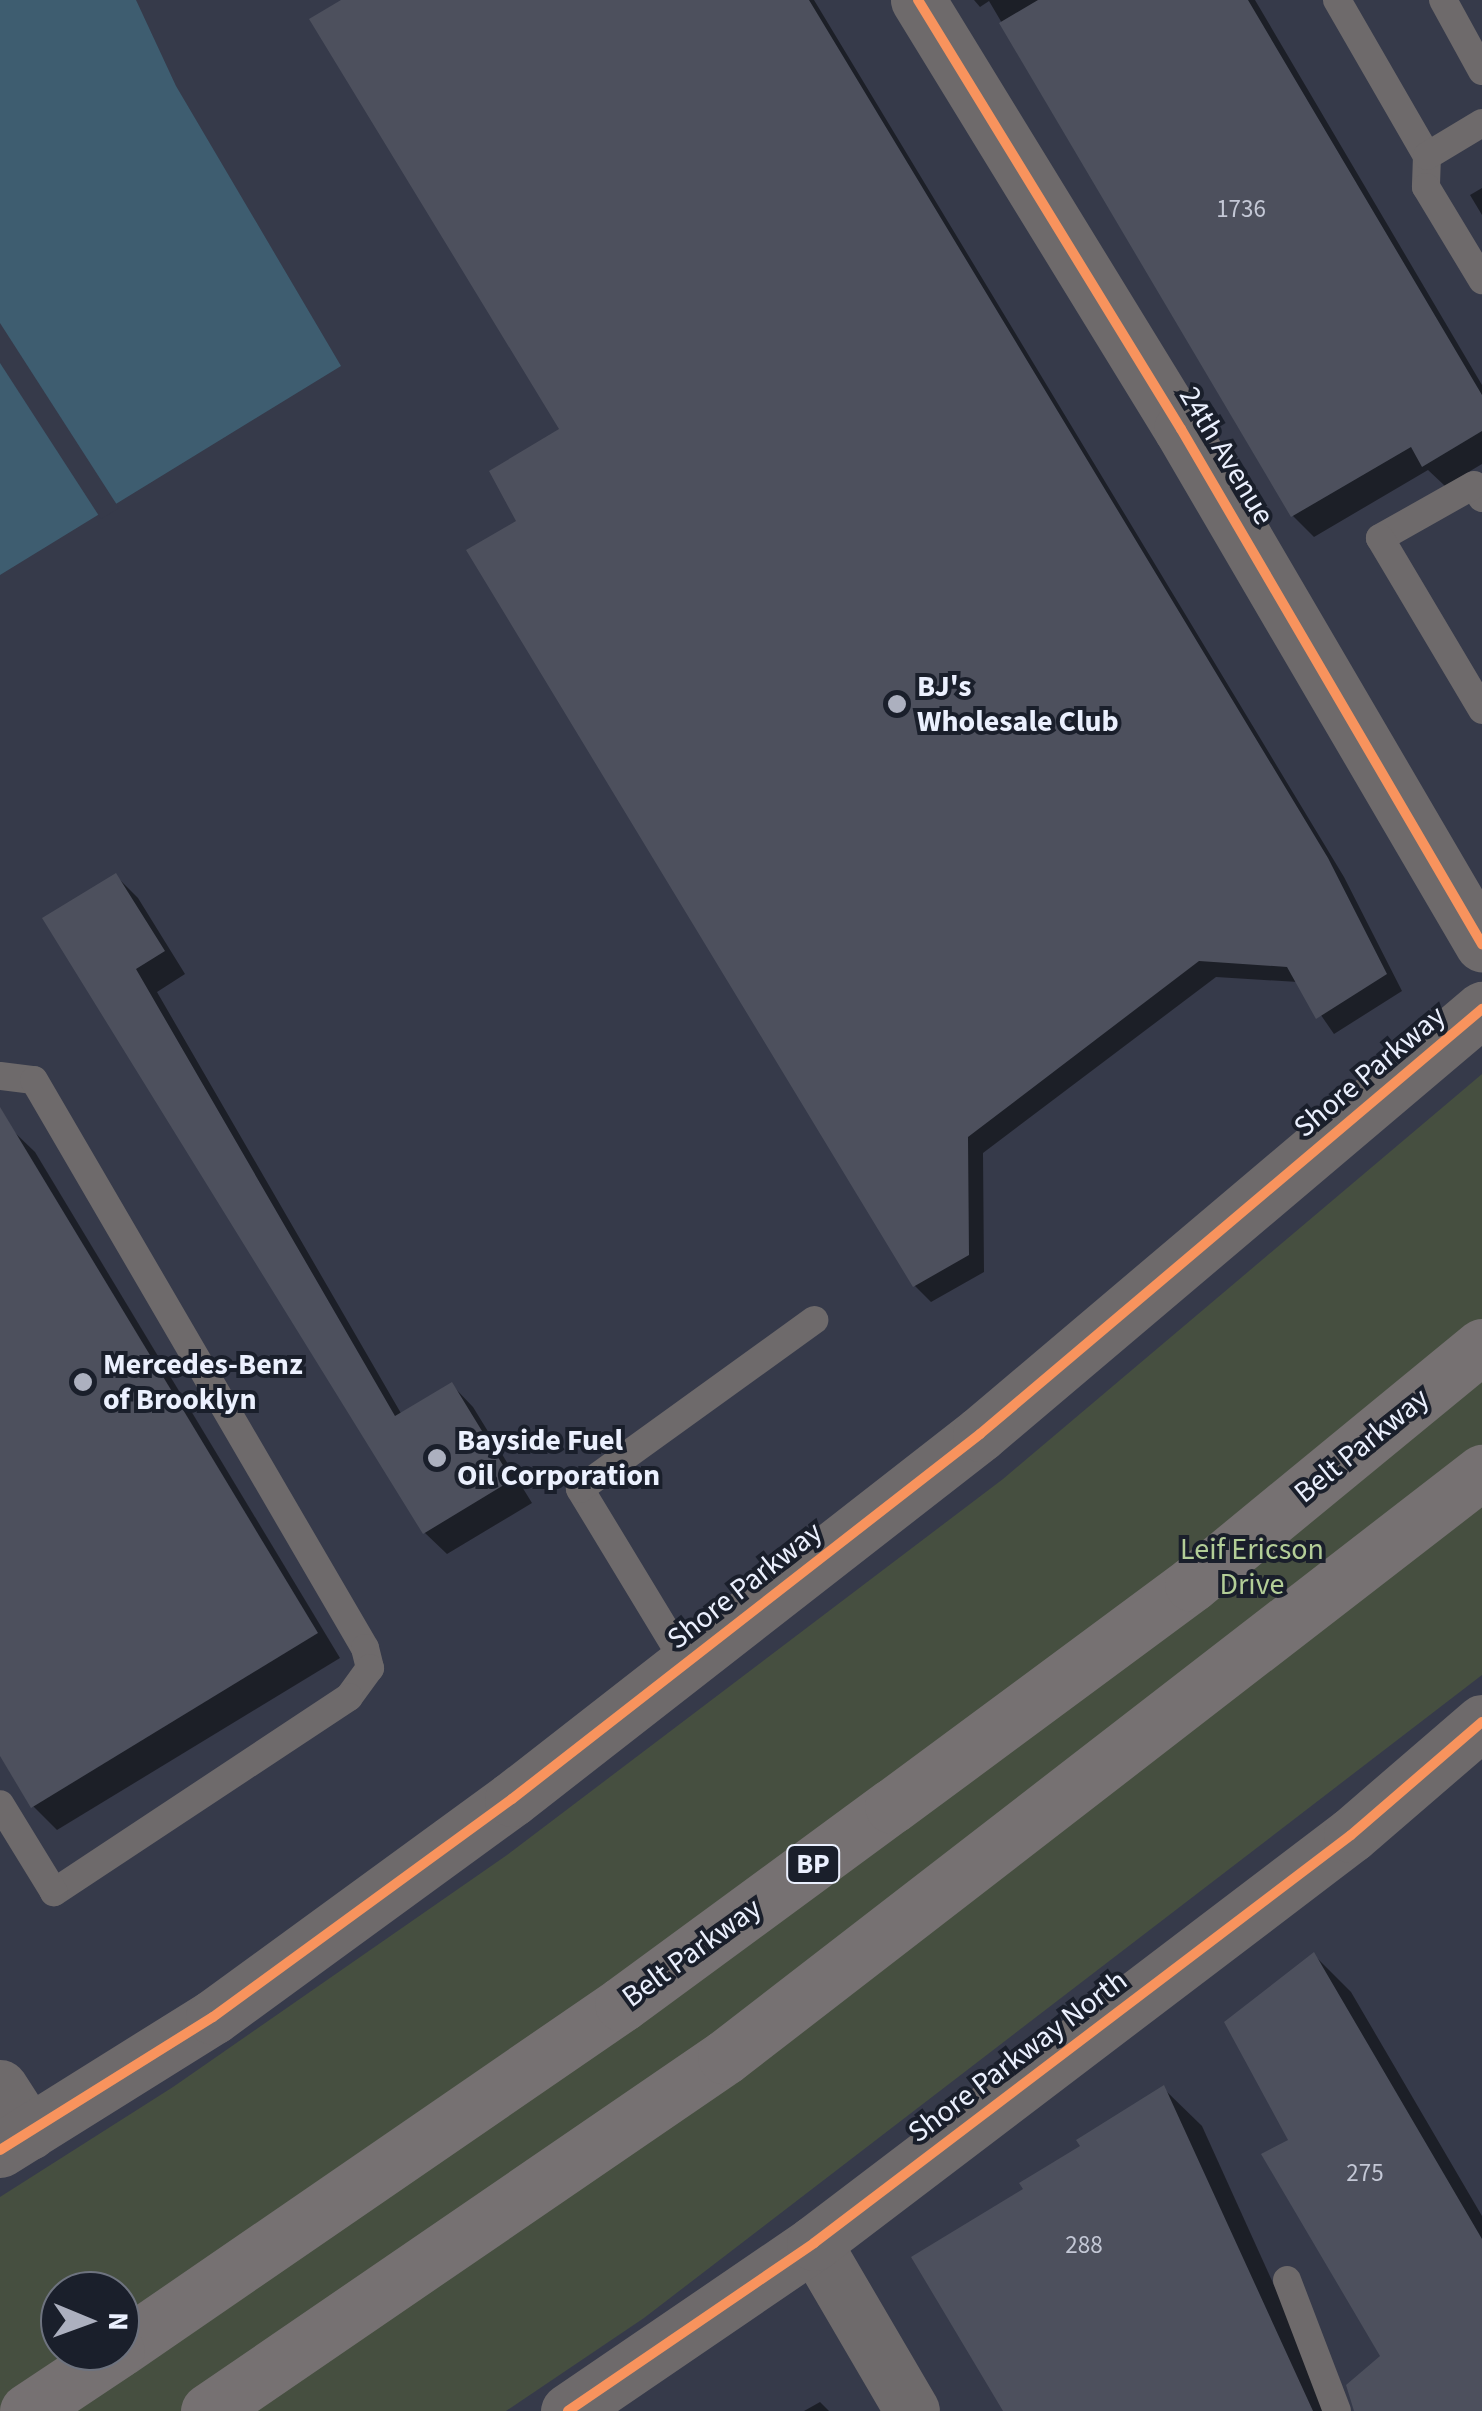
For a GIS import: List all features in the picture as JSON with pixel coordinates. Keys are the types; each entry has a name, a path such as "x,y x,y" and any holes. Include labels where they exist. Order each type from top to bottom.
{"highway":[{"name":"Belt Parkway","path":"140,2335 606,2016 892,1806 1192,1584 1482,1346"},
{"path":"208,2411 726,2057 1482,1472"},
{"name":"Belt Parkway","path":"27,2411 87,2371"}],"street":[{"name":"24th Avenue","path":"918,0 1182,429 1482,944"},
{"name":"Shore Parkway","path":"14,2141 213,2018 686,1664 995,1421 1482,1009"},
{"name":"Shore Parkway North","path":"568,2411 814,2243 1351,1835 1482,1722"},
{"path":"0,2087 14,2141"},
{"path":"814,2243 912,2411"}],"lane":[{"path":"1337,0 1426,156 1426,187 1482,280"},
{"path":"1443,0 1482,71"},
{"path":"1426,156 1482,123"},
{"path":"1482,498 1474,486 1380,538 1482,710"},
{"path":"0,1076 34,1080 365,1648 370,1668 349,1697 54,1892 0,1804"},
{"path":"686,1664 580,1489 814,1320"},
{"path":"1287,2280 1337,2411"}],"green space":[{"name":"Leif Ericson Drive","path":"1482,1074 1482,1675 644,2318 506,2411 0,2411 0,2197 173,2087 507,1855 1003,1479"}],"water":[{"path":"0,0 136,0 176,86 341,366 0,575"}],"pier":[{"path":"0,323 119,508 101,519 0,363"}],"building":[{"name":"BJ's Wholesale Club","path":"341,0 809,0 1328,858 1387,974 1316,1019 1287,967 1199,961 968,1137 969,1255 913,1287 466,550 516,521 489,471 559,429 309,19"},
{"path":"1038,0 1248,0 1482,395 1482,431 1422,467 1411,447 1291,517 999,23"},
{"path":"116,873 165,951 136,969 395,1416 452,1382 512,1480 423,1534 42,918"},
{"name":"Mercedes-Benz of Brooklyn","path":"0,1107 318,1633 31,1808 0,1756"},
{"path":"1314,1952 1482,2239 1482,2411 1354,2411 1346,2385 1380,2356 1261,2154 1288,2140 1224,2022"},
{"path":"1164,2085 1313,2411 1003,2411 911,2257 1023,2189 1019,2183 1080,2146 1076,2140"}],"cycle path":[{"path":"918,0 1181,429 1482,944"},
{"path":"0,2150 213,2017 512,1799 980,1434 1482,1009"},
{"path":"568,2411 814,2243 1351,1835 1482,1722"}],"place":[{"name":"BJ's Wholesale Club","path":"897,704"},
{"name":"Mercedes-Benz of Brooklyn","path":"83,1382"},
{"name":"Bayside Fuel Oil Corporation","path":"437,1458"}]}
